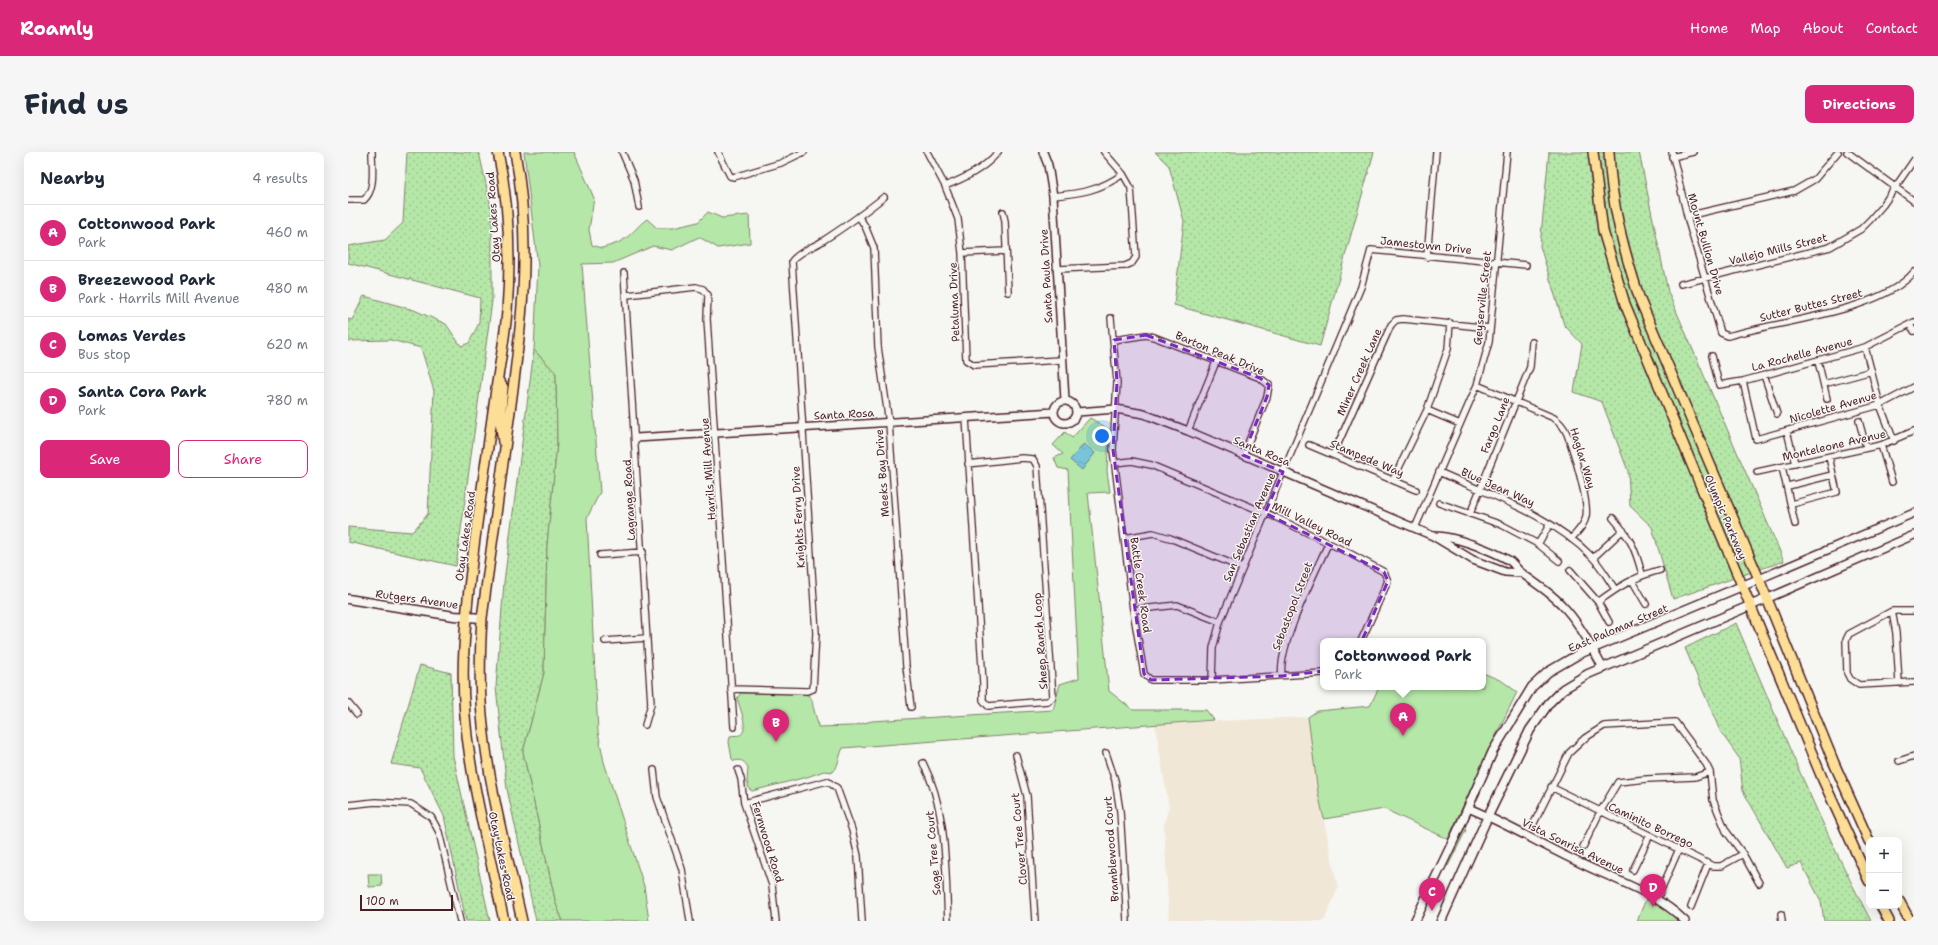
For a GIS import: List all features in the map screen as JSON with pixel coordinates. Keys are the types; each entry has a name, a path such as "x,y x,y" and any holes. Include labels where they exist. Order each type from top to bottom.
{"main road":[{"name":"Otay Lakes Road","path":"498,152 508,234 507,312 466,617 463,676 464,707 472,768 504,921"},
{"name":"Otay Lakes Road","path":"515,152 524,217 524,285 522,314 482,618 480,650 482,717 492,785 522,921"},
{"name":"Olympic Parkway","path":"1593,152 1603,231 1625,304 1826,787 1866,874"},
{"name":"Olympic Parkway","path":"1609,152 1613,204 1625,252 1640,300 1759,579 1834,763 1867,837"},
{"path":"498,380 503,387 500,421 504,453"},
{"name":"East Palomar Street","path":"1415,921 1493,751 1532,688 1548,672 1592,648 1759,579"},
{"name":"Rutgers Avenue","path":"348,599 466,617 482,618"},
{"path":"1441,921 1488,816 1530,730 1549,703 1563,689 1588,674 1766,599"},
{"path":"1902,906 1910,921"},
{"path":"1883,909 1889,921"}],"street":[{"path":"348,200 364,200 368,197 371,190 372,152"},
{"path":"622,152 634,180 639,207"},
{"path":"718,152 730,176 734,177 781,163 804,152"},
{"name":"Petaluma Drive","path":"927,152 945,186 958,219 962,253 966,360 974,365 1061,360"},
{"path":"945,186 971,175 992,159 998,152"},
{"name":"Santa Paula Drive","path":"1043,152 1048,165 1053,196 1064,400"},
{"path":"1058,269 1125,266 1132,263 1136,257 1131,188 1123,174 1104,152"},
{"path":"1427,257 1436,152"},
{"name":"Geyserville Street","path":"1415,528 1477,384 1489,342 1507,152"},
{"path":"1672,154 1693,152"},
{"path":"1687,216 1794,191 1815,179 1838,152"},
{"path":"1847,152 1914,201"},
{"name":"Mount Bullion Drive","path":"1672,154 1687,216 1721,333 1728,336"},
{"name":"Vallejo Mills Street","path":"1681,284 1830,248 1861,229 1880,209 1914,160"},
{"path":"1053,196 1088,192 1101,187 1123,174"},
{"path":"859,217 884,197"},
{"path":"1003,212 1005,221 1005,251 1008,292"},
{"name":"Knights Ferry Drive","path":"731,689 807,691 813,688 816,633 804,427 792,261 797,255 812,248 859,217"},
{"name":"Meeks Bay Drive","path":"859,217 865,226 874,248 878,346 889,424 906,666 911,706"},
{"name":"Jamestown Drive","path":"1371,250 1427,257 1526,265"},
{"name":"San Sebastian Avenue","path":"1212,680 1213,648 1220,622 1361,287 1371,250"},
{"path":"962,253 1005,251"},
{"name":"Lagrange Road","path":"624,273 627,295 636,438 651,704 644,725"},
{"name":"Sutter Buttes Street","path":"1728,336 1861,304 1900,286 1913,274"},
{"name":"Harrils Mill Avenue","path":"627,295 696,287 703,289 708,295 707,319 734,727"},
{"name":"Battle Creek Road","path":"1111,318 1117,382 1113,436 1115,463 1133,610 1141,664 1145,677 1150,680 1212,680 1320,673"},
{"name":"Miner Creek Lane","path":"1333,455 1391,325 1396,320 1403,319 1450,323 1490,328"},
{"path":"1393,480 1427,410 1448,349 1450,323"},
{"path":"1912,324 1914,331"},
{"name":"La Rochelle Avenue","path":"1712,356 1719,385 1743,381 1865,347 1912,324"},
{"name":"Barton Peak Drive","path":"1114,340 1146,335 1154,336 1216,362 1260,378 1268,385 1267,397 1243,455"},
{"name":"Fargo Lane","path":"1470,514 1530,367 1532,342"},
{"path":"1865,347 1880,405 1894,441"},
{"path":"1818,361 1827,399"},
{"path":"1188,431 1216,362"},
{"path":"1824,384 1872,371"},
{"path":"1764,375 1776,414"},
{"name":"Nicolette Avenue","path":"1743,381 1756,439 1880,405 1914,387"},
{"name":"Haglar Way","path":"1477,384 1560,422 1567,434 1575,460 1587,511 1582,526 1571,539"},
{"path":"1064,400 1072,402 1077,412 1072,421 1066,423 1059,421 1054,412 1058,403 1064,400"},
{"name":"Santa Rosa","path":"1077,412 1116,409 1144,414 1188,431 1415,528 1433,536 1473,560 1505,572 1522,574"},
{"path":"1427,410 1460,424"},
{"name":"Santa Rosa","path":"636,438 804,427 889,424 1054,412"},
{"name":"Sheep Ranch Loop","path":"966,418 968,464 983,700 988,706 1048,701 1053,697 1037,466 1033,459 1022,458 968,464"},
{"path":"1859,421 1866,447"},
{"path":"1787,431 1795,464"},
{"name":"Monteleone Avenue","path":"1757,472 1829,457 1866,447 1881,445 1894,441 1914,431"},
{"name":"Stampede Way","path":"1309,445 1416,490"},
{"path":"1881,445 1892,482"},
{"path":"1792,504 1837,492 1829,457"},
{"name":"Mill Valley Road","path":"1115,463 1132,461 1152,465 1265,512 1384,572 1388,581 1362,638"},
{"path":"1782,467 1788,486 1795,524"},
{"name":"Blue Jean Way","path":"1439,472 1525,509 1550,524 1571,539 1593,558 1615,589"},
{"path":"1788,486 1832,475"},
{"path":"1439,503 1502,525 1538,544 1559,561"},
{"name":"East Palomar Street","path":"1759,579 1914,513"},
{"path":"1614,518 1624,530 1635,549 1642,574"},
{"path":"1538,544 1550,524"},
{"path":"1593,558 1624,530"},
{"path":"1124,538 1153,533 1170,538 1242,568"},
{"path":"1766,599 1914,535"},
{"name":"Santa Rosa","path":"1433,536 1450,538 1493,553 1511,562 1522,574 1540,585 1562,604 1575,620 1603,668"},
{"name":"Sebastopol Street","path":"1282,676 1281,667 1290,633 1328,544"},
{"path":"600,555 643,552"},
{"path":"1570,570 1598,602 1609,622"},
{"path":"1598,602 1615,589 1642,574 1660,570"},
{"path":"1632,580 1646,604"},
{"path":"1133,610 1177,605 1220,622"},
{"path":"1914,611 1892,611 1849,634 1846,640 1847,674 1850,679 1859,685 1914,682"},
{"path":"1892,611 1896,633 1899,682"},
{"path":"605,641 647,638"},
{"path":"348,703 357,714"},
{"path":"1533,825 1569,753 1585,738 1604,726 1675,722 1710,772 1713,800 1726,831 1743,854 1759,883"},
{"name":"Bramblewood Court","path":"1106,753 1115,780 1120,811 1127,921"},
{"name":"Clover Tree Court","path":"1016,755 1027,796 1035,921"},
{"path":"1899,761 1914,756"},
{"name":"Sage Tree Court","path":"924,763 937,793 942,817 948,921"},
{"path":"654,770 657,797 682,869 690,921"},
{"name":"Fernwood Road","path":"738,770 741,779 744,803 772,886 776,921"},
{"path":"1583,846 1615,785 1623,781 1695,777 1710,772"},
{"path":"744,803 827,781 837,788 858,856 862,921"},
{"name":"Caminito Borrego","path":"1551,788 1708,864"},
{"path":"348,805 375,802 411,804 431,817 439,832 460,921"},
{"name":"Vista Sonrisa Avenue","path":"1468,808 1488,816 1577,862 1657,899 1685,921"},
{"path":"1633,870 1650,836"},
{"path":"1657,899 1678,849"},
{"path":"1691,907 1708,864 1721,866 1743,854"},
{"path":"1781,914 1782,921"}],"highlighted area":[{"path":"1146,335 1260,378 1269,385 1267,397 1243,455 1283,472 1265,513 1384,572 1388,581 1350,668 1282,676 1151,680 1144,674 1141,664 1113,450 1117,382 1114,340"}],"shaded area":[{"path":"1308,717 1318,793 1338,888 1324,921 1169,921 1164,823 1169,807 1155,724"}],"green space":[{"path":"407,152 479,152 492,212 492,301 456,566 348,542 348,527 412,532 428,514 434,391 421,348 391,340 348,341 348,319 352,320 364,296 414,310 446,324 461,346 469,343 479,323 480,298 348,263 348,246 385,240 403,223"},
{"path":"524,152 574,152 594,198 589,230 592,245 602,248 616,244 623,240 647,219 657,228 673,228 698,222 708,212 722,218 749,215 750,243 718,248 699,237 672,250 653,246 613,263 582,264 600,492 587,518 598,732 604,762 644,886 649,921 563,921 556,904 523,752 544,673 547,545 557,444 556,373 534,350 538,266"},
{"path":"1155,152 1374,152 1320,346 1174,305 1184,221 1169,166"},
{"path":"1549,152 1639,152 1668,292 1784,561 1673,599 1652,527 1630,506 1628,471 1602,402 1574,392 1582,344 1564,325 1540,246"},
{"path":"534,350 556,373 557,444 547,545 544,673 523,752 556,904 563,921 536,921 507,789 496,687 504,582"},
{"path":"1090,418 1109,429 1107,471 1110,492 1088,493 1109,691 1133,710 1206,710 1214,720 843,748 837,767 833,772 824,771 807,777 752,791 749,789 747,781 748,768 742,761 734,761 732,759 729,742 730,736 740,735 744,728 743,718 737,698 741,693 805,694 812,700 818,727 852,726 872,721 1053,710 1060,684 1079,678 1068,470 1058,468 1054,458 1063,454 1053,445 1065,432 1072,438"},
{"path":"1736,623 1817,811 1871,921 1824,921 1821,901 1801,863 1787,868 1743,791 1739,758 1720,731 1685,648"},
{"path":"420,665 451,673 453,756 490,921 466,921 444,816 420,768 391,764"},
{"path":"1486,674 1502,681 1517,692 1448,839 1384,809 1324,819 1318,793 1308,717 1317,711 1370,706 1378,690 1486,690"},
{"path":"1462,828 1466,830 1448,866 1445,864"},
{"path":"368,874 381,874 382,886 369,887"},
{"path":"1646,899 1673,912 1680,921 1637,921"}],"water":[{"path":"1084,444 1095,453 1082,470 1070,460"}],"place":[{"name":"Cottonwood Park","path":"1403,736"},
{"name":"Breezewood Park","path":"776,742"},
{"name":"Santa Cora Park","path":"1653,907"},
{"name":"Lomas Verdes","path":"1432,911"}]}
